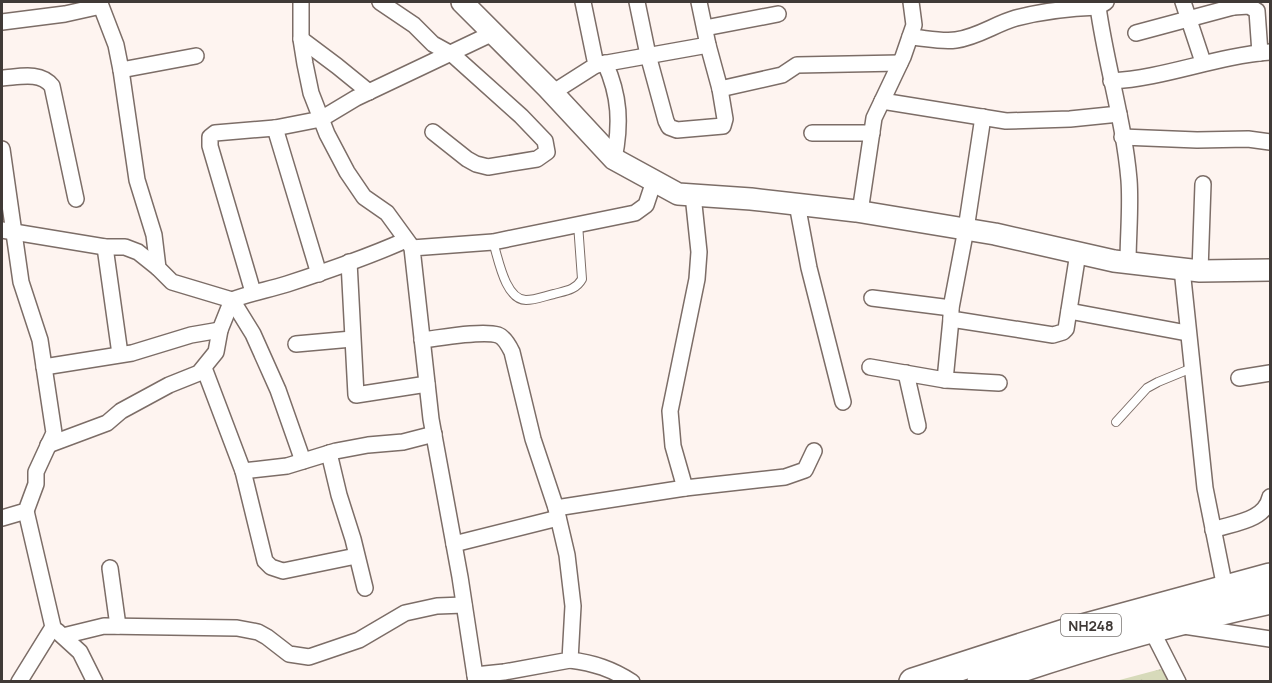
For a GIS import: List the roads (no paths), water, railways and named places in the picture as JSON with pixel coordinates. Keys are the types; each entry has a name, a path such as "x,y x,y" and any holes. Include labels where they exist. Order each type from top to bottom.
{"highway":[{"name":"NH248","path":"913,681 1068,632 1270,577"},
{"name":"NH248","path":"981,681 1032,673 1160,627 1270,600"}],"street":[{"path":"301,2 301,39 311,93 321,119 347,172 364,197 387,213 409,244 434,434 476,678 570,660 589,662 614,670 632,681"},
{"path":"380,2 414,26 433,44 450,54 536,130 545,141 547,152 537,159 488,167 467,159 434,132"},
{"path":"462,2 614,159 678,194 860,212 966,229 1128,263 1191,270 1270,270"},
{"path":"583,2 600,64 613,81 620,118 614,159"},
{"path":"637,2 648,55 666,121 673,129 678,130 723,126 725,119 699,2"},
{"path":"860,212 874,118 900,63 914,26 911,2"},
{"path":"1016,18 1025,2"},
{"path":"1183,2 1203,62"},
{"path":"2,22 65,14 105,3 121,70 137,180 154,235 158,268"},
{"path":"910,38 953,40 976,36 990,27 1016,18 1064,8 1102,4 1104,47 1119,114 1129,180 1128,263"},
{"path":"1111,81 1135,79 1234,55 1265,52 1257,11 1249,6 1233,4 1136,33"},
{"path":"705,28 778,14"},
{"path":"253,292 210,146 210,137 215,133 275,128 321,119 369,92 493,33"},
{"path":"301,39 369,92"},
{"path":"552,93 600,64 708,45"},
{"path":"121,70 196,56"},
{"path":"720,89 782,75 797,65 900,63"},
{"path":"2,78 39,76 52,86 76,199"},
{"path":"882,101 1006,121 1070,119 1119,114"},
{"path":"945,381 951,313 982,117"},
{"path":"275,128 319,274"},
{"path":"812,133 872,133"},
{"path":"1122,138 1248,139 1270,142"},
{"path":"2,149 7,230 40,340 54,433 36,472 36,484 26,511 58,631 80,652 95,681"},
{"path":"7,230 105,247 125,247 138,252 172,282 232,300 409,244 493,242 635,213 646,205 654,181"},
{"path":"1203,184 1191,270 1187,333 1204,488 1225,588"},
{"path":"684,488 673,446 670,411 697,279 699,252 693,195"},
{"path":"797,204 809,268 843,402"},
{"path":"105,247 120,354"},
{"path":"872,298 1053,335 1066,329 1078,253"},
{"path":"349,262 356,395 427,384"},
{"path":"48,445 107,423 121,411 169,385 199,373 216,352 220,330 232,300"},
{"path":"232,300 253,334 278,390 303,461"},
{"path":"1069,311 1187,333"},
{"path":"44,366 120,354 191,335 220,330"},
{"path":"422,340 486,333 500,335 512,352 533,439 557,513 567,555 573,606 570,660"},
{"path":"296,344 352,339"},
{"path":"870,367 945,381 999,383"},
{"path":"204,368 243,471 265,561 271,567 283,571 356,556"},
{"path":"906,373 918,426"},
{"path":"1239,378 1270,373"},
{"path":"243,471 287,465 329,453 368,445 403,442 434,434"},
{"path":"454,544 557,513 684,488 791,476 805,470 814,451"},
{"path":"329,453 365,588"},
{"path":"1213,530 1256,516 1263,510 1270,497"},
{"path":"2,518 26,511"},
{"path":"110,568 118,626"},
{"path":"19,681 58,631 104,626 237,628 258,632 289,654 309,657 359,640 405,613 437,606 464,604"},
{"path":"1178,681 1160,627 1270,639"}],"lane":[{"path":"493,242 508,289 516,297 525,301 570,290 579,284 582,279 578,224"},
{"path":"1116,422 1147,388 1192,368"}]}
